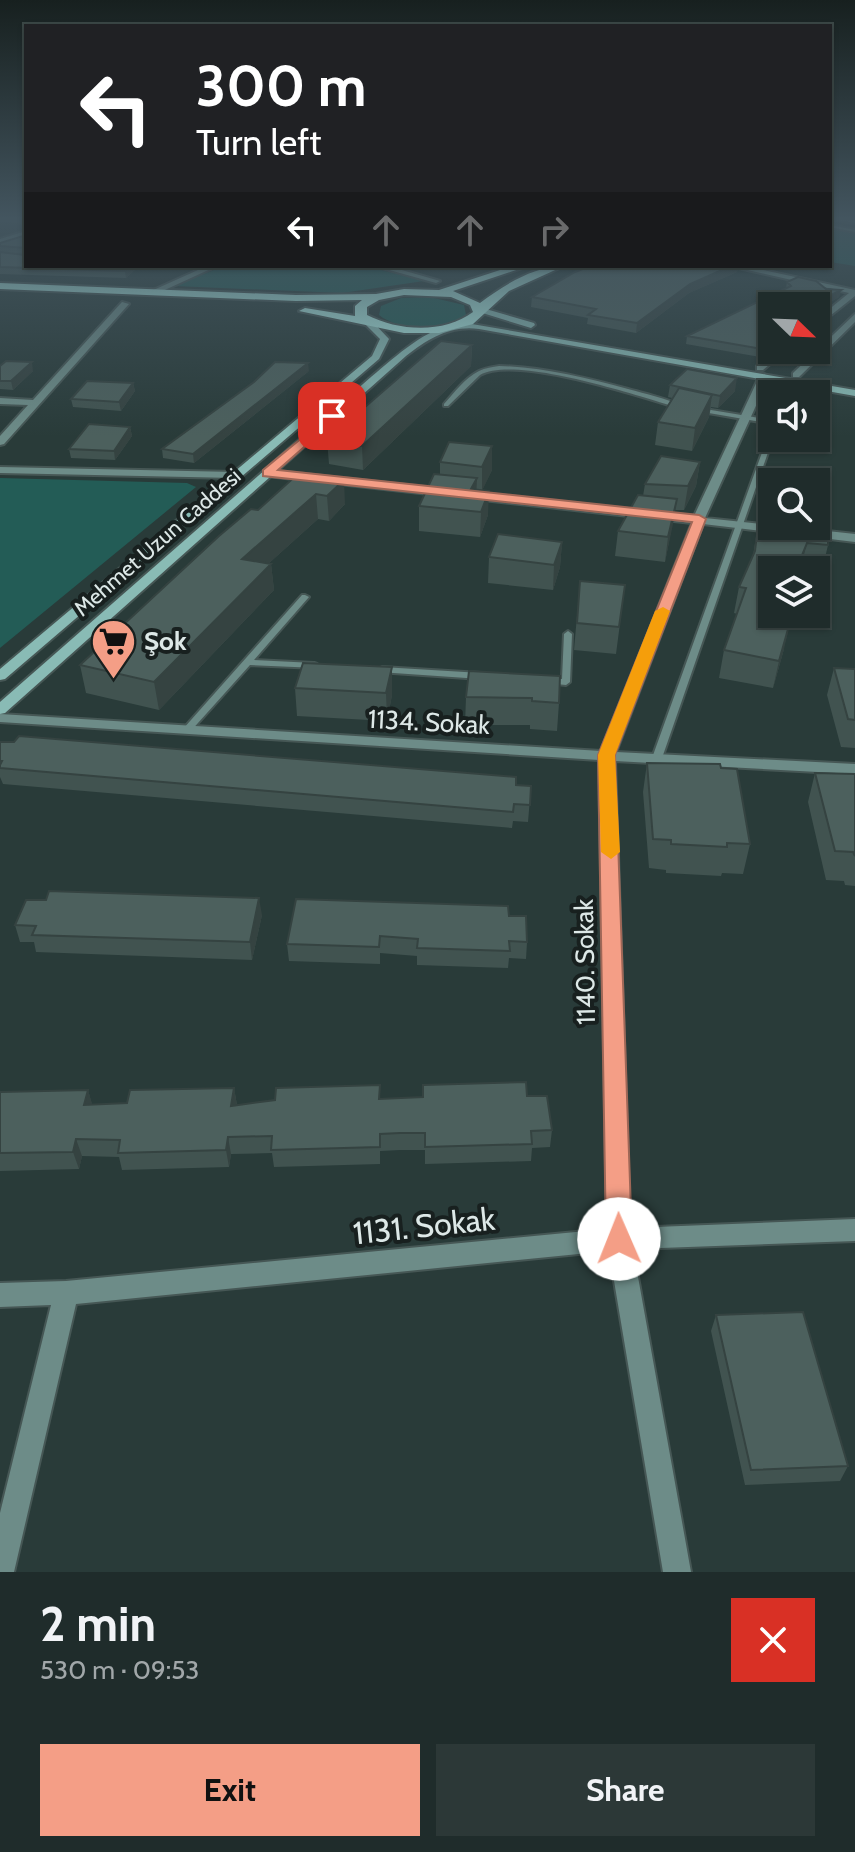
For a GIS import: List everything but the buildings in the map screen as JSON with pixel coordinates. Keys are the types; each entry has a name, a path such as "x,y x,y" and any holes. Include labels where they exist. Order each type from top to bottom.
{"highway":[{"path":"111,290 376,297 413,290"},
{"path":"447,290 466,298 479,309"},
{"path":"0,298 298,310 401,330 459,325 475,318 479,309 503,290"},
{"path":"368,322 359,312 366,301 376,297"}],"main road":[{"path":"479,309 520,323 855,393"},
{"path":"0,676 376,357 385,339 368,322"},
{"path":"459,325 762,372"},
{"name":"Mehmet Uzun Caddesi","path":"0,710 416,344 459,325"},
{"path":"793,378 855,386"}],"street":[{"path":"153,292 157,290"},
{"path":"830,314 855,292"},
{"path":"0,442 125,304"},
{"path":"793,378 855,317"},
{"path":"830,328 842,329"},
{"path":"762,372 770,364"},
{"name":"1140. Sokak","path":"677,1572 619,1239 607,755 699,519 762,372"},
{"path":"0,401 36,403"},
{"path":"0,470 235,475"},
{"path":"267,473 855,538"},
{"name":"1134. Sokak","path":"0,718 855,769"},
{"name":"1131. Sokak","path":"0,1295 66,1293 619,1239 855,1230"},
{"path":"0,1572 66,1293"}],"lane":[{"path":"446,405 482,372 509,367 620,388 694,410 758,420"},
{"path":"657,758 765,452"},
{"path":"186,731 305,597"},
{"path":"534,680 566,682 568,634"},
{"path":"248,662 327,667"},
{"path":"375,670 486,677"}],"green space":[{"path":"279,290 360,290 342,293"},
{"path":"430,297 464,305 466,315 446,324 422,327 398,324 379,315 381,306 401,298"},
{"path":"0,478 187,483 196,487 0,648"}],"slow traffic":[{"path":"611,852 607,755 663,611"}],"place":[{"name":"Şok","path":"113,680"}],"route":[{"path":"332,416 267,473 699,519 607,755 619,1239"}]}
